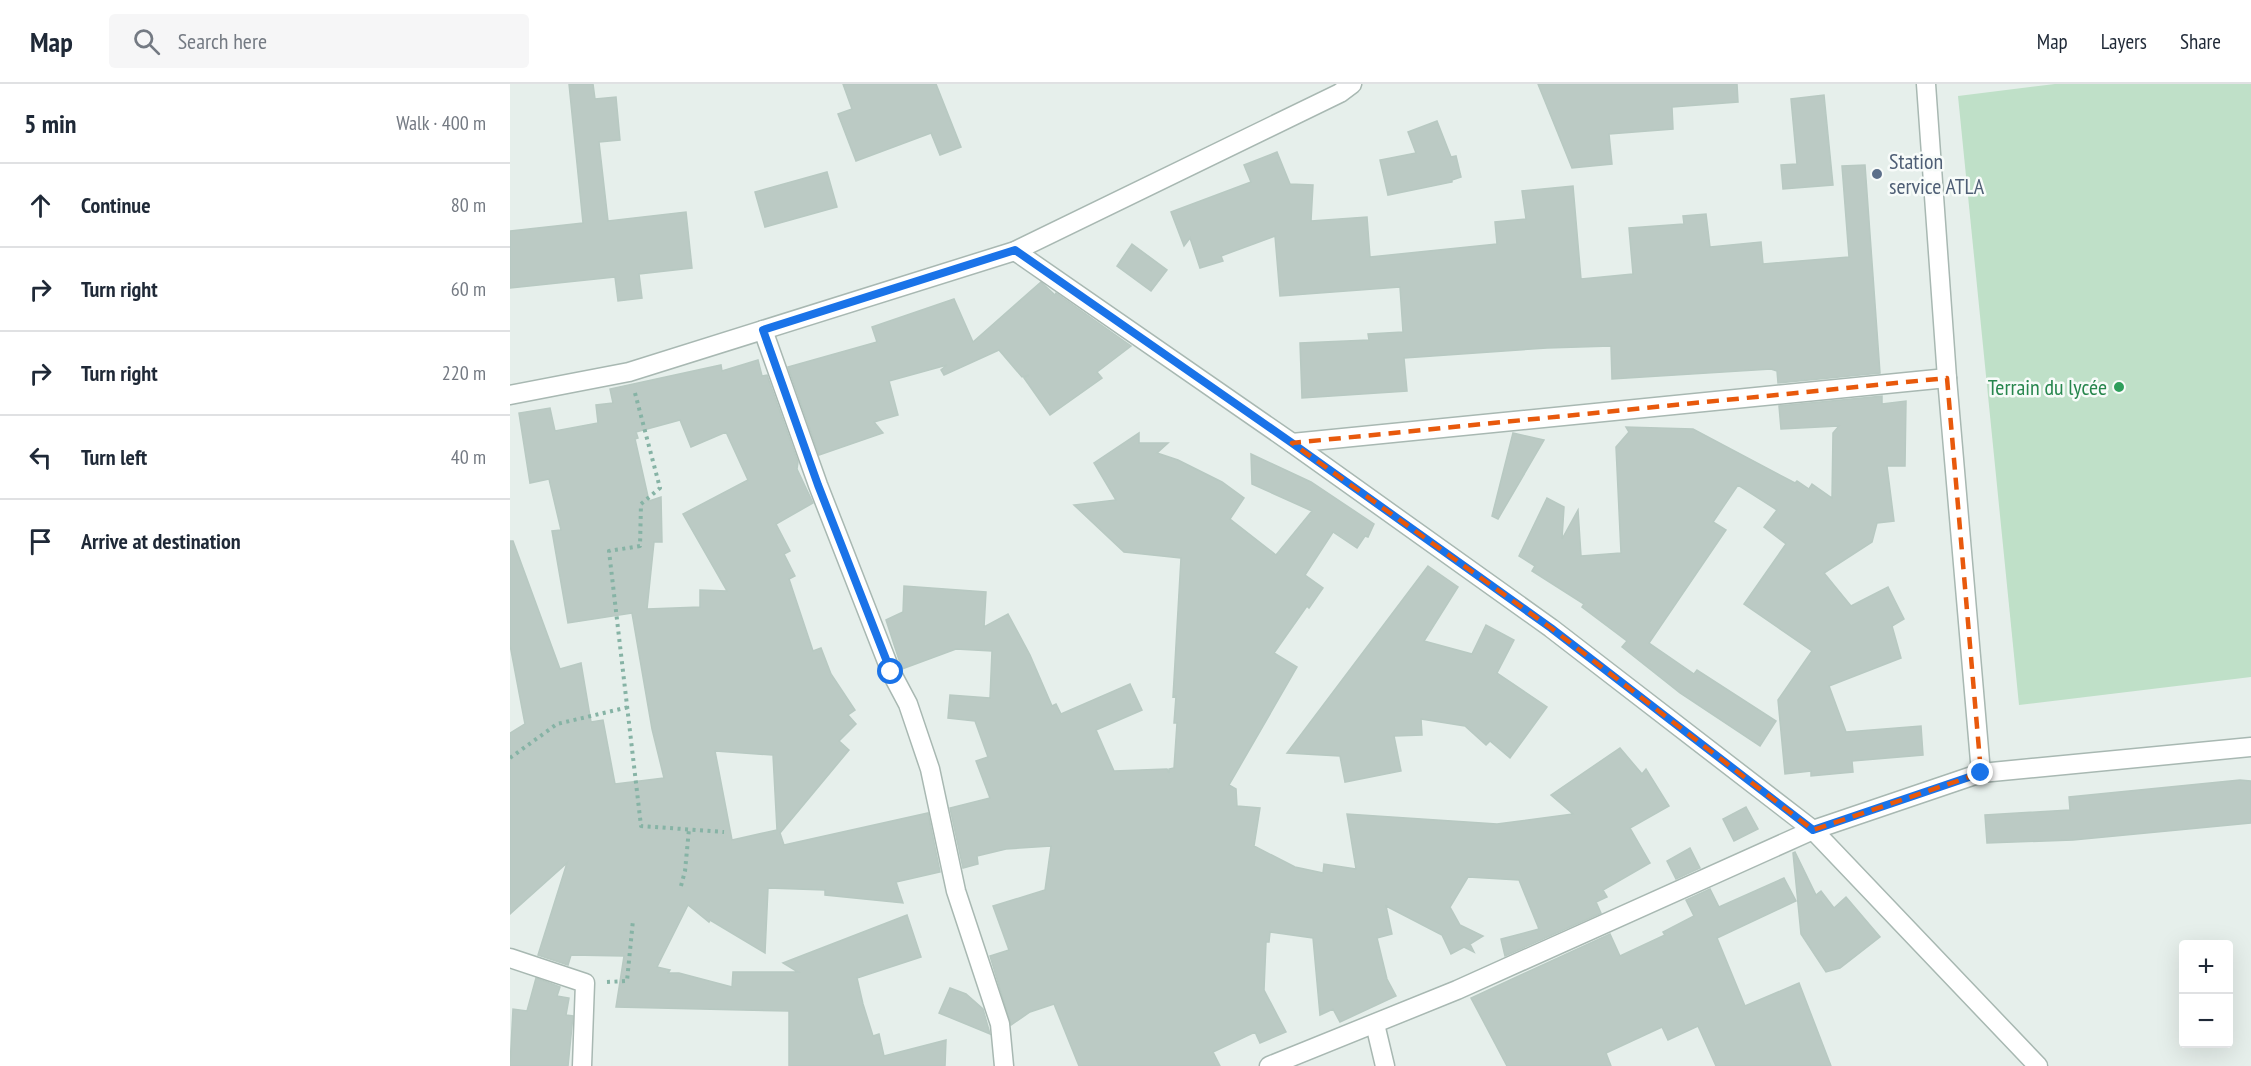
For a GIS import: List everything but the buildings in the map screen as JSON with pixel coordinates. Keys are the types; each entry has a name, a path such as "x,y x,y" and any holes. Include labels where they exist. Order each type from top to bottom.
{"street":[{"path":"510,395 629,372 1015,250 1340,93 1352,84"},
{"path":"1926,84 1947,378 1981,773"},
{"path":"1015,250 1292,443 1551,628 1813,830 2038,1066"},
{"path":"763,330 818,485 891,672 908,704 930,770 956,891 1000,1024 1004,1066"},
{"path":"1292,443 1947,378"},
{"path":"1269,1066 1375,1024 1813,830 1981,773 2251,747"},
{"path":"510,958 585,983 582,1066"},
{"path":"1375,1024 1385,1066"}],"path":[{"path":"629,372 660,488 641,504 640,546 609,551 642,826 724,832"},
{"path":"510,758 557,724 629,707"},
{"path":"681,886 686,871 689,829"},
{"path":"585,983 627,981 633,920"}],"highlighted area":[{"path":"1947,378 1981,773 1813,830 1551,628 1292,443"}],"green space":[{"name":"Terrain du lycée","path":"2055,84 2251,84 2251,677 2019,705 1958,96"}],"place":[{"name":"Station service ATLA","path":"1877,174"},
{"name":"Terrain du lycée","path":"2119,387"}],"route":[{"path":"891,672 818,485 763,330 1015,250 1292,443 1551,628 1813,830 1981,773"}]}
